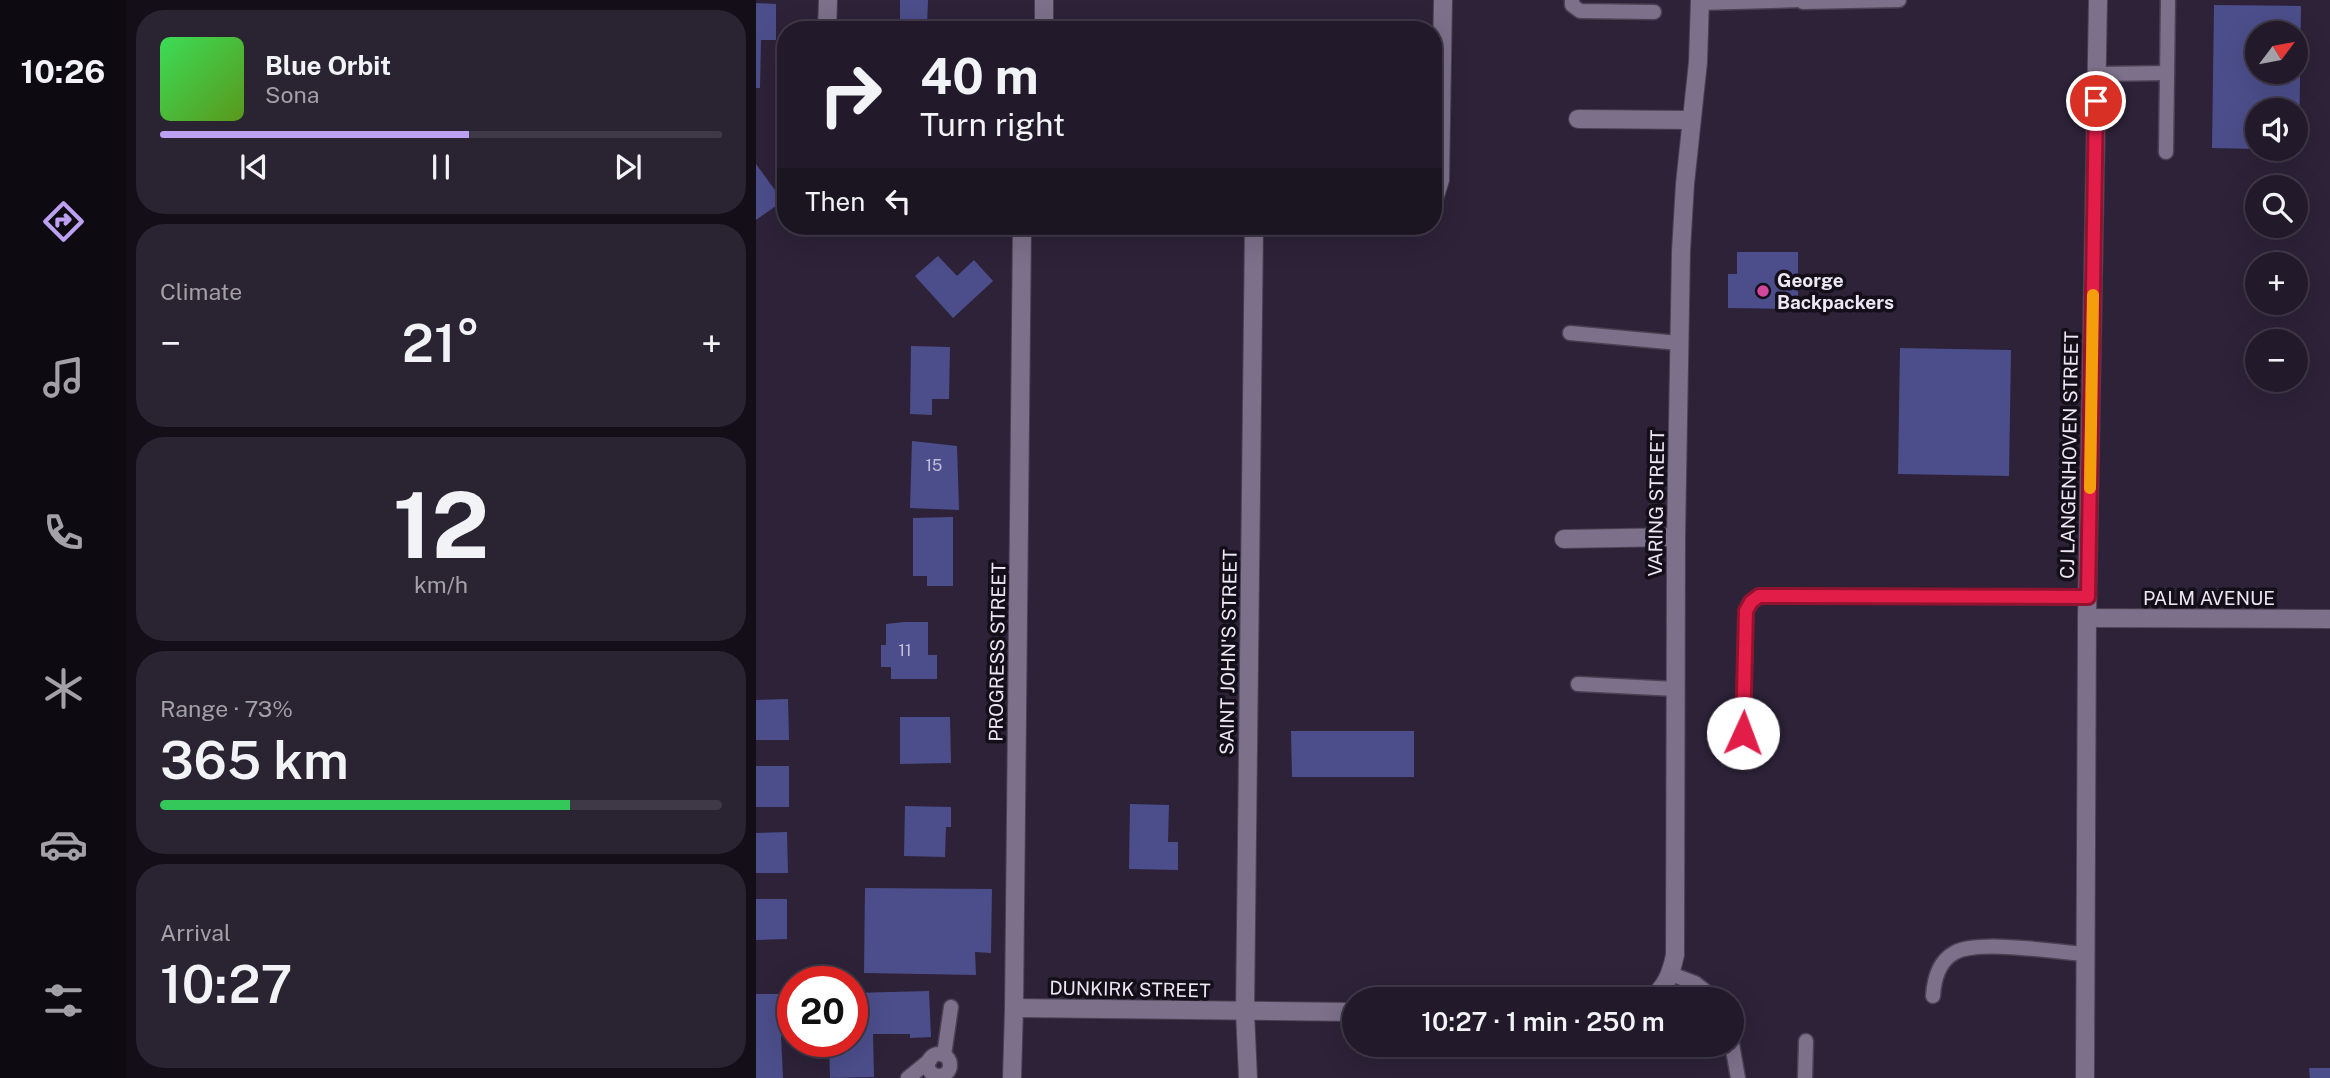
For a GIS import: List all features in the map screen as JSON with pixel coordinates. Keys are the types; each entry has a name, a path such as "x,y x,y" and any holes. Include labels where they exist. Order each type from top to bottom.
{"street":[{"path":"827,21 828,0"},
{"path":"1044,0 1044,21"},
{"path":"1442,60 1443,0"},
{"name":"CJ LANGENHOVEN STREET","path":"2085,1078 2087,618 2098,0"},
{"name":"VARING STREET","path":"1671,974 1675,956 1676,537 1682,238 1698,62 1700,1"},
{"path":"1578,119 1691,120"},
{"name":"PROGRESS STREET","path":"1012,1078 1023,235"},
{"name":"SAINT JOHN'S STREET","path":"1248,1078 1245,1012 1254,235"},
{"path":"1564,539 1676,537"},
{"name":"PALM AVENUE","path":"2087,618 2330,619"},
{"path":"1664,987 1671,974"},
{"name":"DUNKIRK STREET","path":"1014,1008 1245,1012"},
{"path":"1245,1012 1342,1012"}],"lane":[{"path":"1572,0 1572,5 1580,11 1654,12"},
{"path":"1700,1 1899,0"},
{"path":"2166,152 2168,0"},
{"path":"2097,74 2167,73"},
{"path":"1570,333 1679,343"},
{"path":"1743,733 1746,611 1751,602 1759,596 2088,597"},
{"path":"1578,684 1676,689"},
{"path":"1933,996 1935,978 1943,963 1953,953 1975,946 2085,954"},
{"path":"1671,974 1695,982 1701,987"},
{"path":"943,1076 932,1073 929,1067 937,1058 951,1007"},
{"path":"1805,1078 1806,1041"},
{"path":"1734,1057 1738,1078"},
{"path":"908,1078 937,1058"}],"building":[{"path":"900,0 928,0 927,21 900,21"},
{"path":"756,3 776,4 776,40 761,40 760,88 756,88"},
{"path":"2214,5 2301,6 2301,21 2245,21 2245,84 2300,84 2300,98 2245,98 2245,149 2212,148"},
{"path":"756,164 777,193 777,205 756,220"},
{"name":"George Backpackers","path":"1737,252 1798,252 1798,309 1728,308 1728,274 1737,274"},
{"path":"938,256 957,276 974,260 993,281 953,318 915,276"},
{"path":"911,346 950,347 949,399 932,399 932,415 910,414"},
{"path":"1900,348 2011,350 2009,476 1898,474"},
{"path":"912,441 957,446 959,510 910,508"},
{"path":"953,517 953,586 927,586 927,576 913,576 913,518"},
{"path":"928,622 928,655 937,655 937,679 891,679 891,667 881,667 881,645 886,645 886,624"},
{"path":"788,699 789,740 756,740 756,700"},
{"path":"900,717 950,717 951,763 900,764"},
{"path":"1291,731 1414,731 1414,777 1292,777"},
{"path":"756,766 789,766 789,807 756,807"},
{"path":"1130,804 1169,805 1168,842 1178,842 1178,870 1129,869"},
{"path":"905,806 951,807 951,827 946,827 945,857 904,856"},
{"path":"787,832 788,873 756,873 756,833"},
{"path":"865,888 992,889 991,953 975,952 976,975 868,973 868,966 864,966"},
{"path":"756,899 787,899 787,939 756,940"},
{"path":"929,991 931,1037 873,1034 874,1077 830,1078 829,1057 868,1057 868,993"},
{"path":"756,994 777,994 777,1057 782,1057 783,1078 756,1078"},
{"path":"2309,1068 2330,1068 2330,1078 2310,1078"}],"slow traffic":[{"path":"2090,488 2093,295"}],"place":[{"name":"George Backpackers","path":"1763,291"}],"route":[{"path":"1743,733 1746,611 1751,602 1759,596 2088,597 2096,101"}]}
